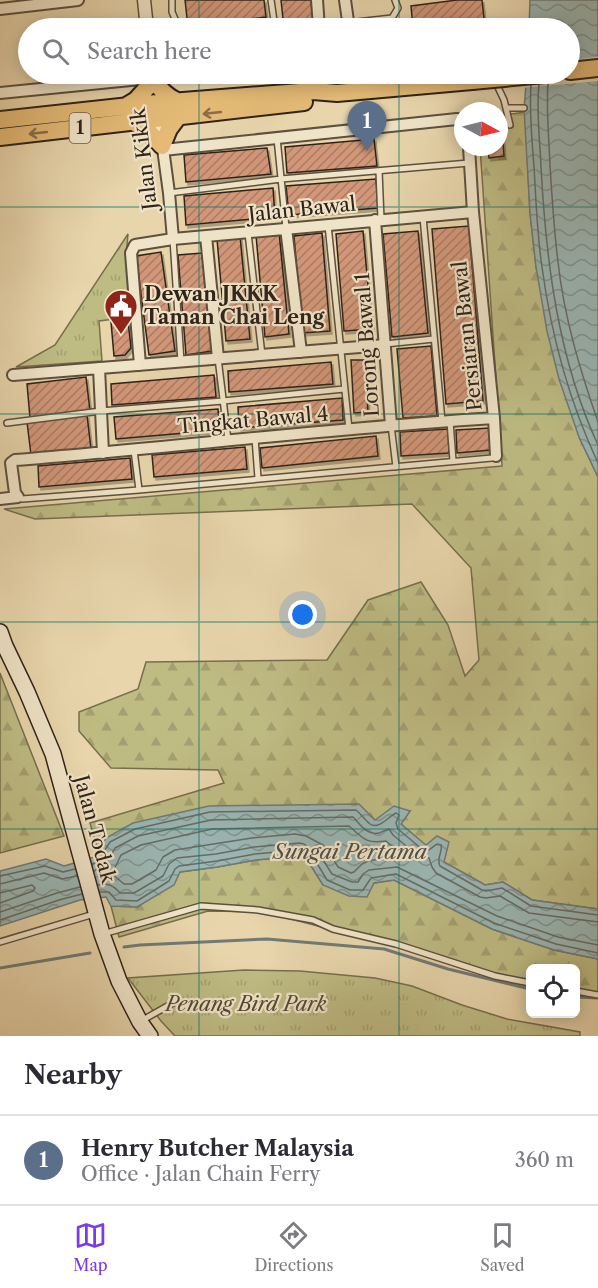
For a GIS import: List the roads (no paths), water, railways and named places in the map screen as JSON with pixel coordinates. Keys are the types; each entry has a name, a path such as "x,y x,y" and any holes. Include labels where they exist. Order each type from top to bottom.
{"highway":[{"path":"580,70 598,68"},
{"path":"126,106 136,100 148,84"},
{"path":"158,84 177,109 163,148"},
{"name":"1","path":"0,120 126,106 158,111 317,101 341,92 436,84"},
{"name":"1","path":"0,137 133,122 158,111"},
{"path":"133,122 146,129 163,148"}],"main road":[{"name":"Jalan Todak","path":"0,632 53,754 95,910 119,981 140,1022 150,1036"}],"street":[{"path":"0,9 26,3 78,0"},
{"path":"144,0 146,18"},
{"path":"317,0 318,18"},
{"path":"345,0 347,18"},
{"path":"0,93 82,84"},
{"name":"Jalan Kikik","path":"155,84 170,193 172,239"},
{"path":"163,148 454,119"},
{"name":"Persiaran Bawal","path":"470,156 473,212 496,456"},
{"name":"Jalan Bawal","path":"140,365 131,253 135,245 172,239 473,212"},
{"name":"Lorong Bawal 1","path":"378,220 391,425"},
{"path":"286,228 301,352"},
{"path":"206,236 218,358"},
{"path":"13,375 385,345"},
{"path":"99,368 103,453"},
{"name":"Tingkat Bawal 4","path":"18,497 15,493 12,463 15,460 391,425 494,418"},
{"path":"0,499 18,497"}],"lane":[{"path":"172,0 175,18"},
{"path":"271,0 274,18"},
{"path":"392,18 398,8 395,0"},
{"path":"341,92 356,84"},
{"path":"497,84 504,102"},
{"path":"508,108 524,108"},
{"path":"508,116 510,125"},
{"path":"277,138 286,228"},
{"path":"170,193 281,179 471,163"},
{"path":"378,220 379,171"},
{"path":"423,216 435,339 453,461"},
{"path":"328,225 349,429"},
{"path":"248,232 262,355"},
{"path":"172,239 181,362"},
{"path":"385,345 435,339"},
{"path":"218,358 228,440"},
{"path":"7,423 101,411 344,389"},
{"name":"Lorong Bawal 1","path":"391,425 396,467"},
{"path":"255,438 258,478"},
{"path":"134,450 140,490"},
{"path":"18,497 22,499 140,490 496,456"},
{"path":"102,934 201,906 258,909 313,920 333,929 396,944 495,976 526,982"},
{"path":"0,942 95,910"},
{"path":"580,992 598,995"},
{"path":"140,1022 172,1004"}],"water":[{"path":"530,0 598,0 598,477 579,437 559,379 547,331 530,213 524,108 526,84 580,84 580,18 529,18"},
{"name":"Sungai Pertama","path":"359,804 375,820 394,806 410,811 401,824 426,845 437,836 449,842 444,862 485,885 503,882 532,900 598,909 598,959 554,950 492,929 394,880 374,883 367,897 349,896 323,885 310,864 297,856 180,872 174,885 137,907 111,906 106,897 80,900 0,926 0,871 46,859 64,866 95,857 106,838 133,823 209,806"}],"waterway":[{"path":"124,947 267,939 384,949 448,969 526,988"},
{"path":"0,968 90,953"},
{"path":"580,997 598,998"}],"place":[{"name":"Henry Butcher Malaysia","path":"367,151"},
{"name":"Dewan JKKK Taman Chai Leng","path":"121,335"}],"park label":[{"name":"Penang Bird Park","path":"246,1004"}]}
